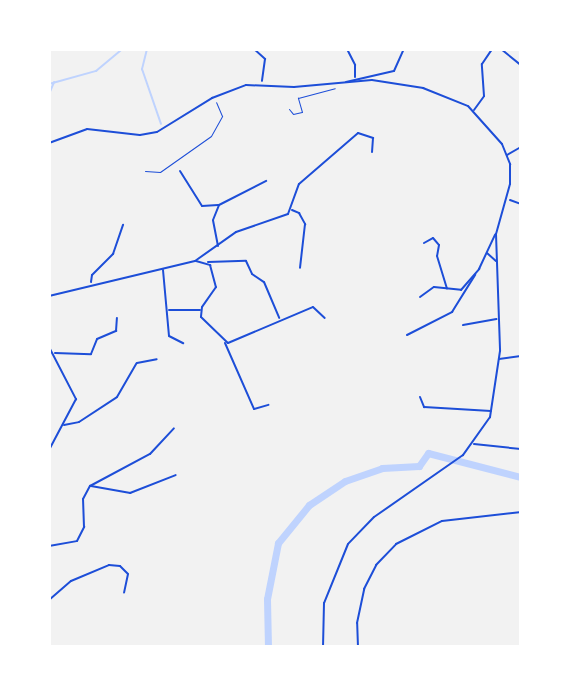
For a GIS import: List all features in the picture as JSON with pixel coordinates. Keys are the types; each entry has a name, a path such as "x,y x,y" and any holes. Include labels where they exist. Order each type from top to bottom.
{"street":[{"path":"254,49 265,59 262,83"},
{"path":"347,49 355,65 354,78"},
{"path":"345,83 354,78 394,71 404,49"},
{"path":"474,110 484,96 482,64 492,49"},
{"path":"501,49 521,65"},
{"path":"49,143 87,129 139,135 157,132 212,98 262,83 294,87 372,80 413,86 474,110 494,131 507,155 509,200 496,234 452,313 407,335"},
{"path":"291,210 299,184 354,135 370,135 372,152"},
{"path":"507,155 521,147"},
{"path":"180,171 202,206 219,205 266,181"},
{"path":"509,200 520,203"},
{"path":"218,246 213,220 219,205"},
{"path":"195,261 236,232 291,210 299,213 305,224 300,268"},
{"path":"91,283 92,275 113,254 123,225"},
{"path":"323,647 324,603 348,544 380,512 463,454 475,442 491,411 499,359 496,234"},
{"path":"425,243 433,238 439,245 437,256 448,289"},
{"path":"486,252 496,261"},
{"path":"49,296 91,283 195,261 246,261 252,274 264,282 279,320"},
{"path":"200,310 216,290 207,262"},
{"path":"163,269 170,338 183,343"},
{"path":"420,298 433,287 461,290 475,274"},
{"path":"225,342 236,343 279,320 299,316 313,307 325,318"},
{"path":"168,310 200,310"},
{"path":"200,310 204,321 225,342 254,409 268,405"},
{"path":"54,353 91,354 97,339 116,331 117,318"},
{"path":"463,325 498,318"},
{"path":"49,347 76,399 49,450"},
{"path":"499,359 521,356"},
{"path":"64,425 79,422 117,397 125,388 135,365 157,359"},
{"path":"420,397 424,407 491,411"},
{"path":"49,546 70,546 81,537 83,499 90,486 149,454 174,428"},
{"path":"475,442 521,449"},
{"path":"90,486 130,493 176,475"},
{"path":"358,647 357,623 364,589 376,565 396,544 442,521 521,512"},
{"path":"49,600 71,581 109,565 120,566 128,574 124,593"},
{"path":"125,647 133,647"}],"path":[{"path":"289,109 293,114 302,112 298,98 330,90 339,83"},
{"path":"145,171 160,172 211,136 222,116 212,98"}],"waterway":[{"path":"49,84 96,71 122,49"},
{"path":"147,49 142,69 161,124"},
{"path":"49,94 54,82"},
{"path":"268,647 267,599 278,543 309,505 345,481 382,468 419,466 428,453 521,477"}]}
